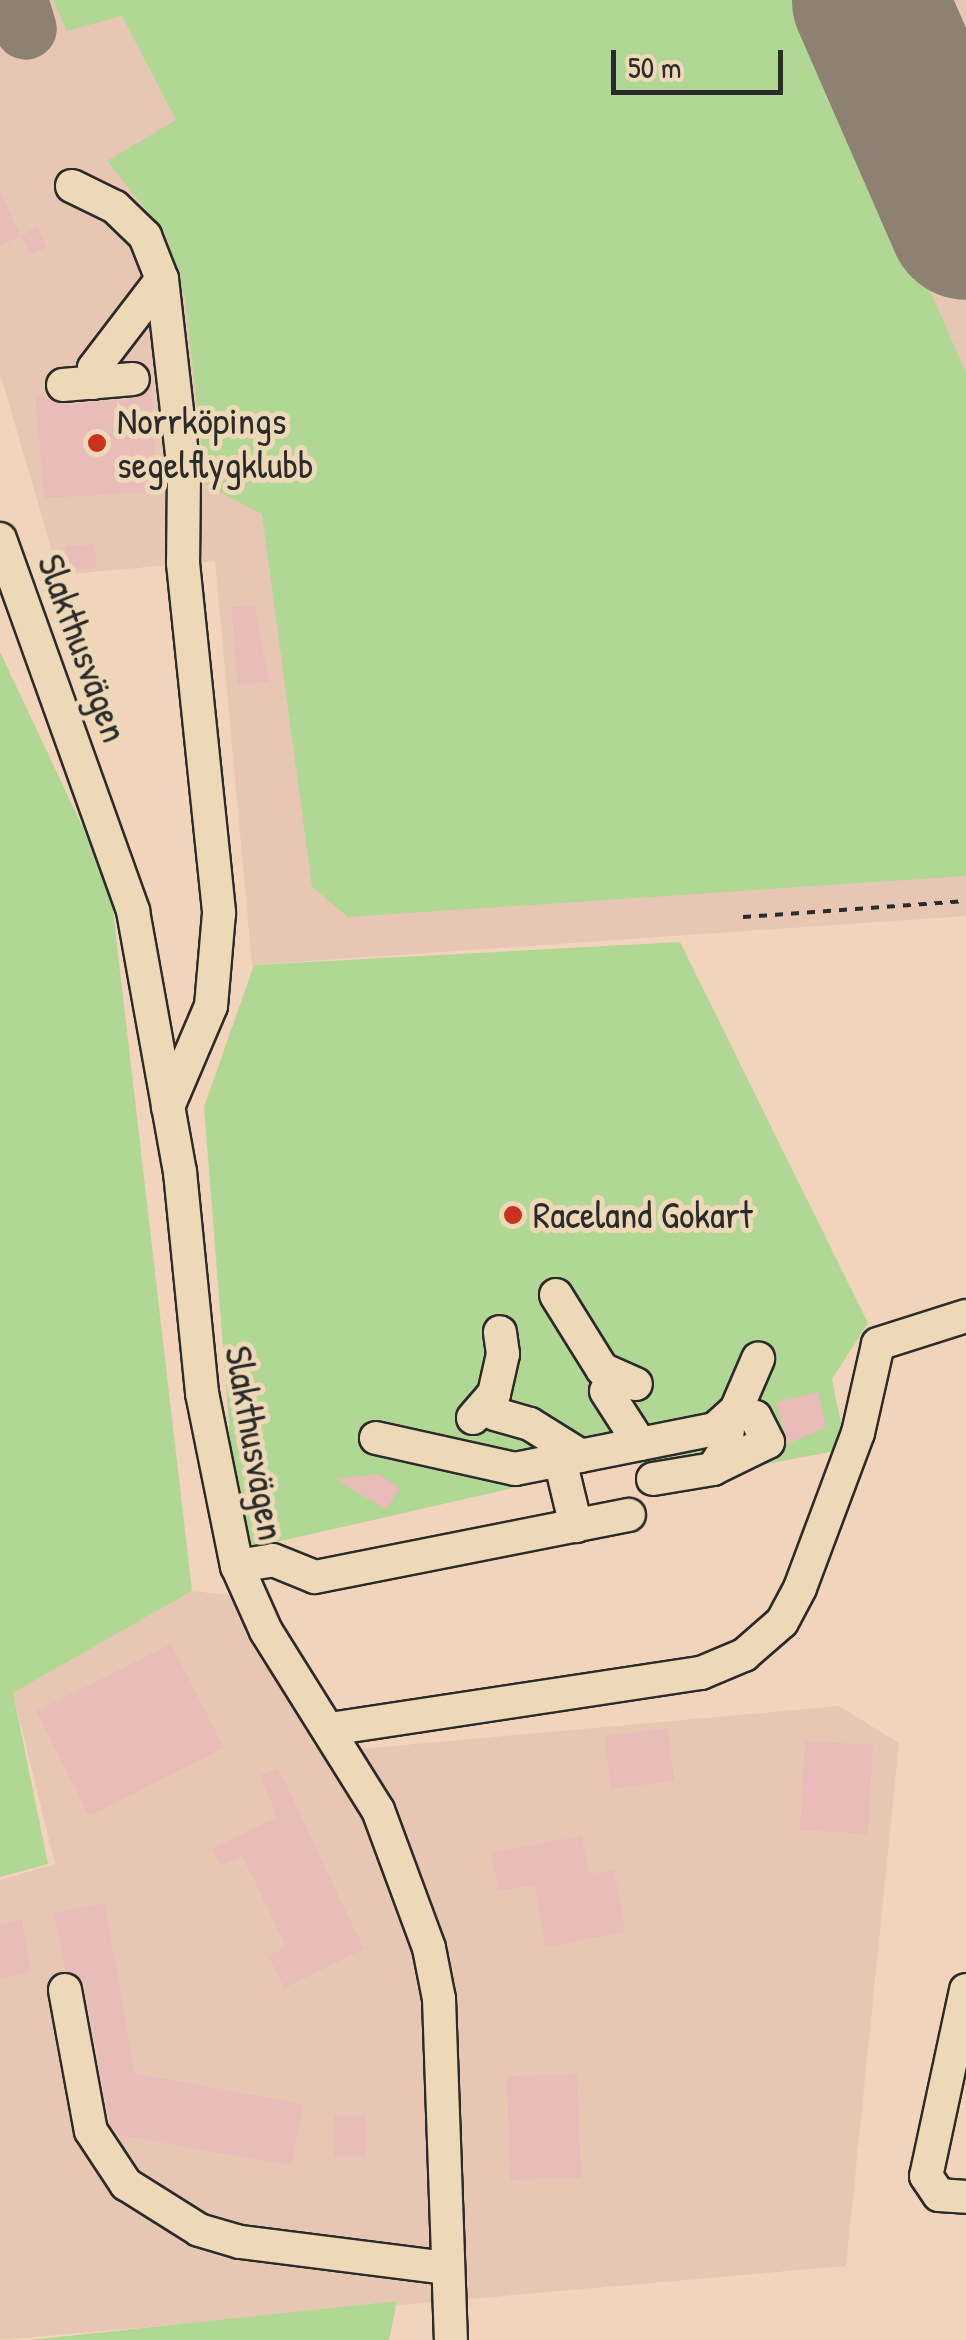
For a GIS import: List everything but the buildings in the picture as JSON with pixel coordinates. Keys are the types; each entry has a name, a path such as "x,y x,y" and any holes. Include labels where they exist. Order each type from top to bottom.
{"street":[{"path":"72,186 115,208 145,236 162,279 184,472 183,564 219,914 212,1006 168,1107"},
{"path":"133,379 78,384 162,279"},
{"name":"Slakthusvägen","path":"0,539 133,911 168,1107 202,1393 237,1566 266,1631 378,1810 429,1948 439,1999 452,2340"},
{"path":"556,1295 602,1369 621,1387 640,1444"},
{"path":"330,1730 701,1673 744,1655 782,1622 800,1588 858,1433 878,1344 966,1316"},
{"path":"500,1332 504,1354 494,1394 506,1416 561,1460 576,1526"},
{"path":"653,1479 713,1469 726,1448 733,1415 758,1359"},
{"path":"376,1438 492,1468 561,1460 640,1444 733,1415"},
{"path":"237,1566 273,1560 316,1578 630,1515"},
{"path":"65,1990 91,2132 104,2158 138,2193 199,2230 240,2242 447,2268"},
{"path":"966,1990 926,2176 939,2196 966,2197"},
{"path":"941,2107 966,2048"}],"path":[{"path":"743,917 966,901"}],"shaded area":[{"path":"0,0 966,0 966,916 252,965 215,561 59,575 0,373"},
{"path":"192,1591 231,1595 315,1747 359,1749 839,1706 899,1743 846,2266 0,2340 0,1880 55,1864 13,1693"}],"green space":[{"path":"53,0 804,0 966,373 966,876 348,917 312,887 262,514 206,485 185,298 167,236 107,161 176,120 122,16 67,31"},
{"path":"0,652 110,885 192,1591 13,1693 48,1864 0,1877"},
{"name":"Raceland Gokart","path":"680,942 868,1323 832,1379 846,1449 702,1476 628,1462 250,1548 236,1512 204,1107 254,965"},
{"path":"397,2301 389,2340 30,2340"}],"taxiway":[{"path":"17,0 26,29"}],"runway":[{"path":"869,0 966,222"}],"place":[{"name":"Norrköpings segelflygklubb","path":"97,443"},
{"name":"Raceland Gokart","path":"513,1215"}]}
